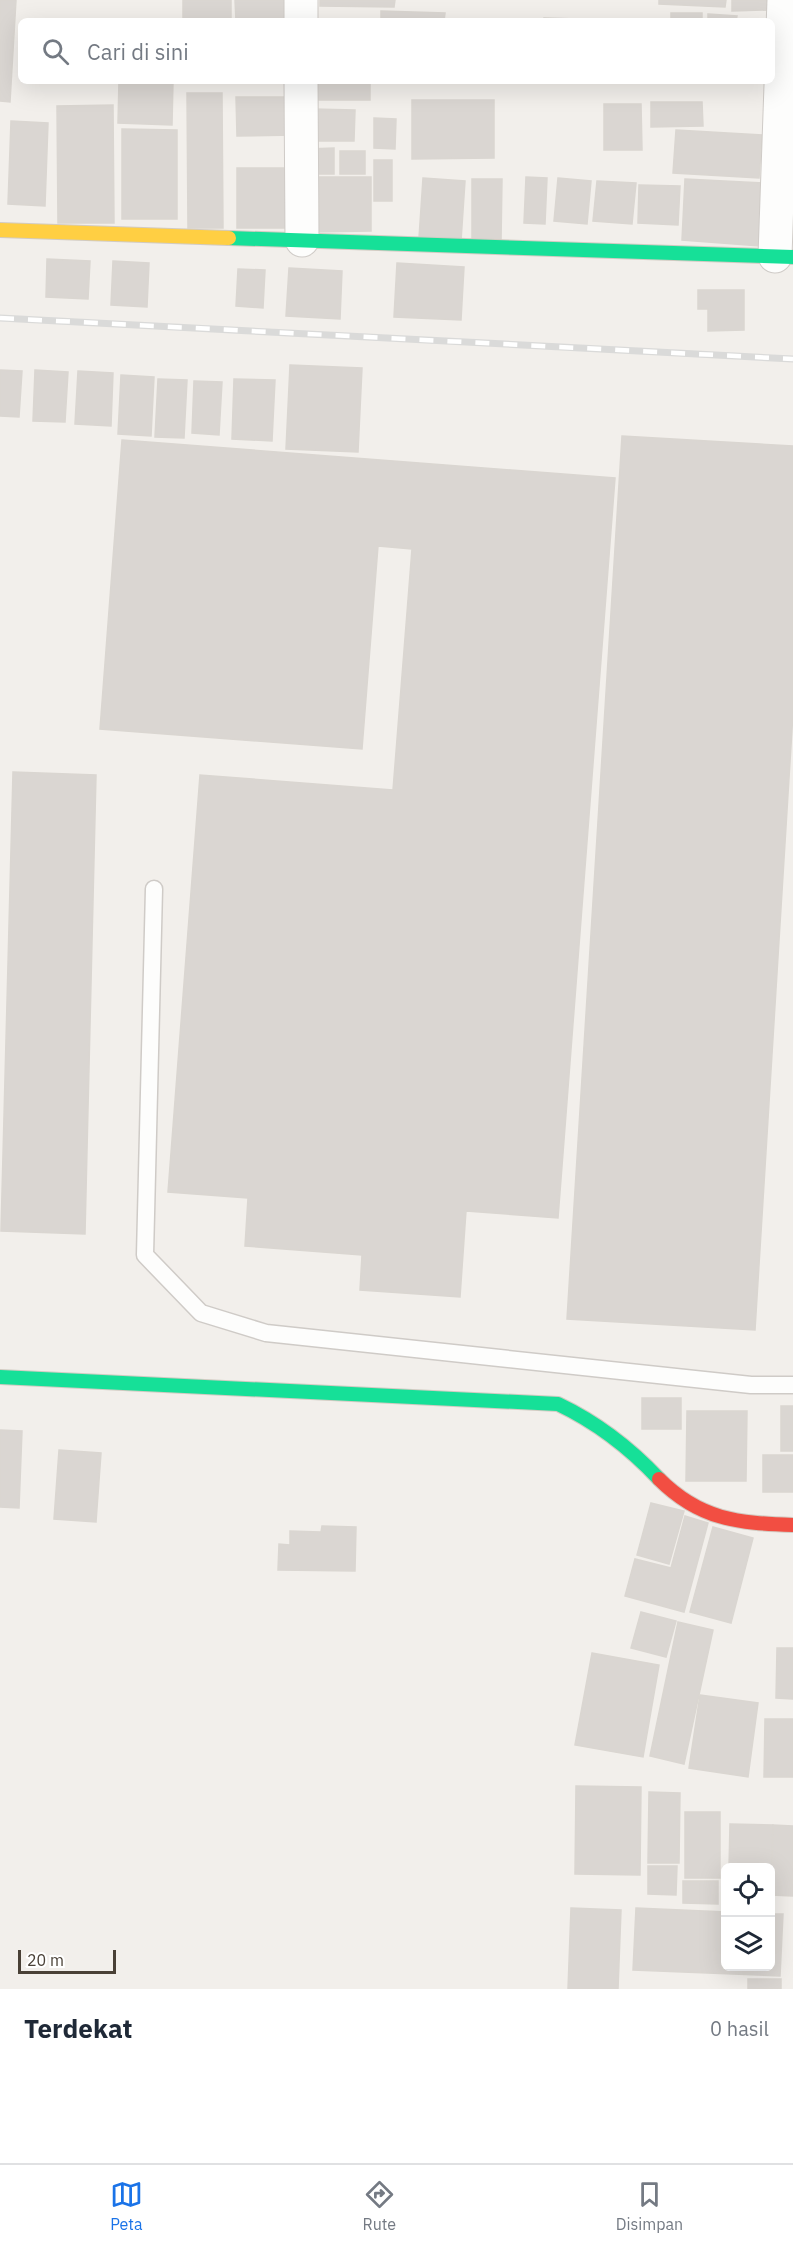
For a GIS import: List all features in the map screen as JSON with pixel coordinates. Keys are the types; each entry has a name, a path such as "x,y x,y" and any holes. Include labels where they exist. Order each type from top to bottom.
{"street":[{"path":"301,0 301,18"},
{"path":"0,230 784,257 784,0"},
{"path":"302,84 303,240"},
{"path":"0,1377 558,1404 594,1420 633,1453 674,1495 706,1513 749,1523 793,1525"}],"lane":[{"path":"154,889 145,1255 201,1313 266,1333 751,1385 793,1385"}],"building":[{"path":"0,0 16,0 10,102 0,101"},
{"path":"183,0 231,0 231,18 183,18"},
{"path":"235,0 286,0 287,18 236,18"},
{"path":"320,0 395,0 394,7 320,6"},
{"path":"659,0 726,0 725,7 659,4"},
{"path":"732,0 768,0 768,10 732,11"},
{"path":"381,11 445,13 444,18 381,18"},
{"path":"671,13 702,13 702,18 671,18"},
{"path":"708,14 737,16 737,18 708,18"},
{"path":"119,84 173,84 172,125 118,123"},
{"path":"316,84 370,84 370,100 316,100"},
{"path":"187,93 222,93 223,228 188,228"},
{"path":"236,97 293,97 294,135 237,136"},
{"path":"412,100 494,100 494,158 412,159"},
{"path":"651,102 702,102 703,126 651,127"},
{"path":"604,104 641,104 642,150 604,150"},
{"path":"113,105 114,223 58,223 57,106"},
{"path":"313,109 355,110 354,141 313,141"},
{"path":"374,118 396,119 395,149 374,148"},
{"path":"11,121 48,123 45,206 8,204"},
{"path":"122,129 177,130 177,219 122,219"},
{"path":"676,130 762,135 759,178 673,173"},
{"path":"334,148 334,174 308,174 308,149"},
{"path":"340,151 365,151 365,174 340,174"},
{"path":"374,160 392,160 392,201 374,201"},
{"path":"237,168 288,168 288,228 237,228"},
{"path":"308,177 371,177 371,231 309,232"},
{"path":"526,177 547,178 545,224 524,223"},
{"path":"423,178 465,181 461,241 419,238"},
{"path":"558,178 591,181 587,224 554,221"},
{"path":"472,179 502,179 501,242 472,242"},
{"path":"685,179 763,183 760,246 682,240"},
{"path":"597,181 636,183 632,224 593,221"},
{"path":"639,185 680,186 678,225 638,223"},
{"path":"47,259 90,261 88,299 46,297"},
{"path":"113,261 149,263 147,307 111,305"},
{"path":"397,263 464,267 461,320 394,317"},
{"path":"289,268 342,271 340,319 286,316"},
{"path":"238,269 265,270 263,308 236,306"},
{"path":"698,290 744,290 744,330 708,331 708,309 698,309"},
{"path":"290,365 362,368 358,452 286,449"},
{"path":"0,370 22,371 19,417 0,416"},
{"path":"35,370 68,372 65,422 33,421"},
{"path":"78,371 113,373 111,426 75,424"},
{"path":"121,375 154,377 151,436 118,434"},
{"path":"158,379 187,380 184,438 155,437"},
{"path":"234,379 275,380 272,441 232,439"},
{"path":"194,381 222,382 219,435 192,433"},
{"path":"622,436 793,446 793,713 755,1330 567,1319"},
{"path":"122,440 615,478 558,1218 466,1211 460,1297 360,1290 362,1255 245,1246 248,1198 168,1192 200,775 393,790 412,549 378,546 362,749 100,729"},
{"path":"13,772 96,775 85,1234 1,1231"},
{"path":"642,1398 681,1398 681,1429 642,1429"},
{"path":"781,1406 793,1406 793,1451 781,1451"},
{"path":"687,1411 747,1411 746,1481 686,1481"},
{"path":"0,1430 22,1431 19,1508 0,1507"},
{"path":"59,1450 101,1453 96,1522 54,1519"},
{"path":"763,1455 793,1455 793,1492 763,1492"},
{"path":"651,1503 684,1511 669,1564 637,1555"},
{"path":"685,1516 708,1523 684,1612 625,1596 635,1559 671,1568"},
{"path":"322,1526 356,1527 355,1571 278,1570 279,1544 290,1545 290,1531 321,1532"},
{"path":"713,1527 753,1538 731,1623 690,1612"},
{"path":"641,1612 676,1621 666,1657 631,1648"},
{"path":"678,1622 713,1630 684,1764 650,1756"},
{"path":"777,1648 793,1648 793,1699 776,1698"},
{"path":"592,1653 659,1665 643,1757 575,1745"},
{"path":"700,1695 758,1703 748,1777 689,1768"},
{"path":"765,1719 793,1719 793,1777 764,1777"},
{"path":"576,1786 641,1787 640,1875 575,1874"},
{"path":"649,1792 680,1793 679,1863 648,1863"},
{"path":"685,1812 720,1812 720,1878 685,1878"},
{"path":"730,1824 773,1825 772,1863 729,1863"},
{"path":"773,1825 793,1826 793,1896 775,1895 775,1863 772,1863"},
{"path":"648,1866 677,1866 676,1895 648,1894"},
{"path":"683,1881 718,1881 718,1904 683,1903"},
{"path":"571,1908 621,1910 618,1989 568,1989"},
{"path":"636,1908 721,1912 721,1971 775,1971 775,1914 783,1914 780,1976 633,1970"},
{"path":"748,1979 781,1979 781,1989 748,1989"}],"railway":[{"path":"0,318 793,359"}],"traffic: fast":[{"path":"229,238 793,257"},
{"path":"0,1377 558,1404 586,1419 612,1437 636,1456 659,1479"}],"traffic: slow":[{"path":"0,230 229,238"}],"traffic: jam":[{"path":"659,1479 674,1493 690,1503 721,1517 755,1523 793,1525"}]}
